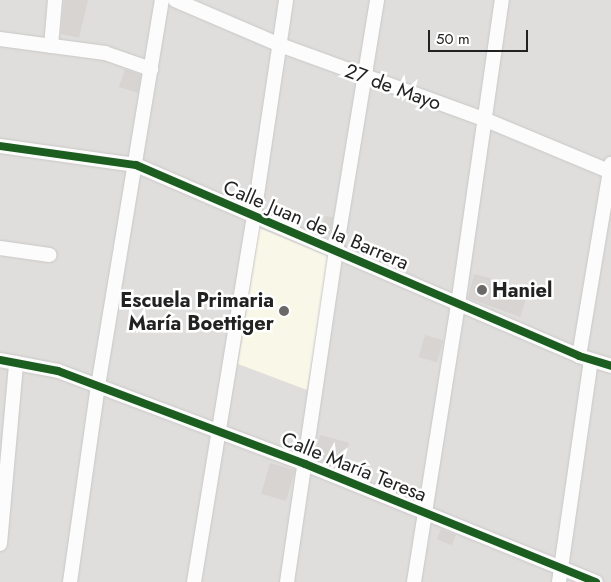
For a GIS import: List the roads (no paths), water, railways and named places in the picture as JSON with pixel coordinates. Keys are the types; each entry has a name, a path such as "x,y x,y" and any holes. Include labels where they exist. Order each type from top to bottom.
{"street":[{"path":"51,46 55,0"},
{"path":"70,582 98,386 162,0"},
{"name":"27 de Mayo","path":"176,0 280,45 486,120 611,169"},
{"path":"194,582 254,215 286,0"},
{"path":"287,582 336,251 366,77 377,0"},
{"path":"414,582 486,120 502,0"},
{"path":"0,39 105,53 151,69"},
{"name":"Calle Juan de la Barrera","path":"0,146 136,165 585,358 611,366"},
{"path":"560,575 585,358 611,169"},
{"path":"0,248 50,255"},
{"name":"Calle María Teresa","path":"0,360 58,370 305,464 426,513 560,575 596,582"},
{"path":"0,544 16,363"}],"place":[{"name":"Haniel","path":"482,290"},
{"name":"Escuela Primaria María Boettiger","path":"284,311"}]}
